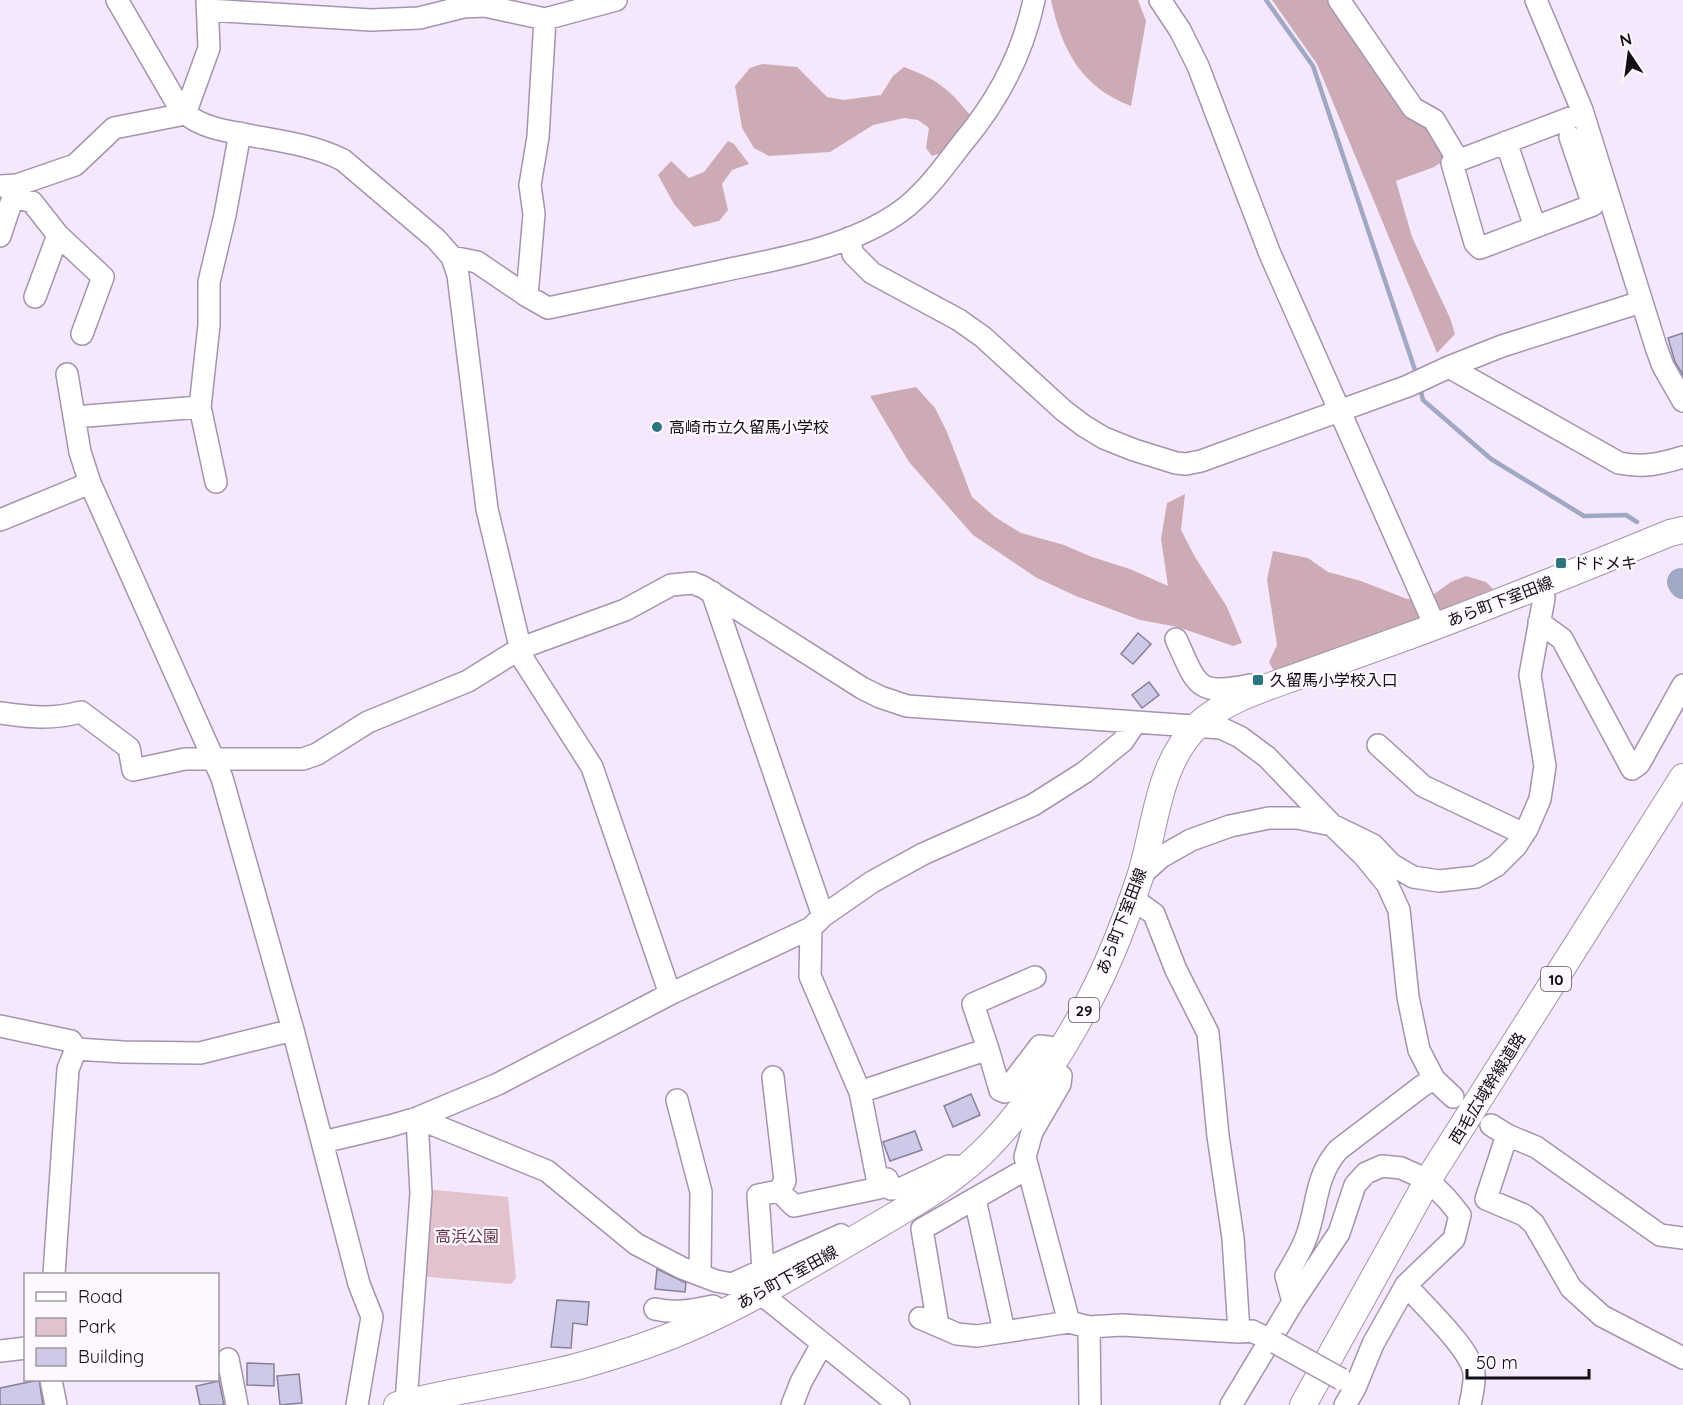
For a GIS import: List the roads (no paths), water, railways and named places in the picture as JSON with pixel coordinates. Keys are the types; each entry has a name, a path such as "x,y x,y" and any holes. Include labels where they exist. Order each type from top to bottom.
{"main road":[{"name":"あら町下室田線","path":"402,1404 579,1366 669,1336 722,1312 761,1281 849,1242 960,1172 981,1154 1008,1124 1055,1058 1090,999 1136,886 1169,770 1182,743 1197,726 1226,705 1257,691 1435,626 1670,533 1683,530"},
{"name":"西毛広域幹線道路","path":"1303,1405 1428,1180 1683,777"}],"street":[{"path":"117,0 174,100 185,114 209,126 304,145 343,159 436,238 452,258 458,275 488,509 523,659 592,768 670,994"},
{"path":"185,114 209,48 208,5 371,20 419,18 484,3 545,19 616,0"},
{"path":"452,258 477,262 548,308 782,258 868,231 917,198 995,99 1018,56 1034,0"},
{"path":"1160,0 1180,30 1198,66 1270,254 1435,626"},
{"path":"1339,0 1413,108 1434,120 1458,160"},
{"path":"1536,0 1583,113 1663,366 1683,401"},
{"path":"527,296 534,214 530,185 538,137 545,19"},
{"path":"1570,137 1593,206 1480,248 1475,243 1452,163 1583,113"},
{"path":"10,189 75,165 114,128 185,114"},
{"path":"216,482 200,407 209,325 209,282 225,215 240,133"},
{"path":"1506,142 1535,227"},
{"path":"10,189 32,202 58,235 103,277 82,334"},
{"path":"0,236 10,189"},
{"path":"35,297 58,235"},
{"path":"849,238 853,254 872,273 959,320 1000,351 1063,410 1084,426 1134,450 1176,463 1196,463 1417,382 1502,346 1641,302"},
{"path":"1449,367 1619,463 1632,466 1653,466 1683,457"},
{"path":"67,374 80,452 90,483 216,760 293,1030 359,1284 372,1317 357,1405"},
{"path":"74,417 200,407"},
{"path":"0,520 90,483"},
{"path":"0,713 42,718 81,712 129,748 134,770 185,759 303,759 317,754 368,722 468,681 521,648 625,610 671,585 693,583 712,592 862,688 893,702 924,708 1221,728 1240,737 1267,757 1364,856 1387,884 1399,910 1408,997 1419,1050 1434,1080 1453,1096"},
{"path":"1239,1332 1233,1238 1218,1136 1208,1033 1176,970 1154,914 1136,886 1161,857 1191,840 1230,826 1279,818 1297,818 1332,825 1373,845 1391,864 1413,877 1439,881 1476,877 1496,866 1516,846 1524,834 1540,799 1545,765 1530,675 1544,598 1541,585"},
{"path":"712,592 817,922 810,976 860,1092 879,1188 794,1206 779,1191"},
{"path":"1539,622 1562,639 1632,769 1639,764 1683,685"},
{"path":"1176,639 1194,678 1202,686 1223,689 1250,685 1257,691"},
{"path":"323,1142 417,1118 498,1084 670,994 817,922 872,882 923,854 1034,805 1085,772 1123,741 1135,723"},
{"path":"1378,745 1423,786 1524,834"},
{"path":"1035,977 973,1005 1000,1090 1005,1092 1040,1046 1055,1058 1061,1076 1060,1084 1032,1132 1027,1162 1079,1325 1090,1405"},
{"path":"0,1026 71,1041 76,1048 123,1052 200,1053 293,1030"},
{"path":"54,1273 68,1070 76,1048"},
{"path":"860,1092 988,1049"},
{"path":"773,1077 785,1181 779,1191 758,1195 761,1281 822,1344 899,1405"},
{"path":"1293,1302 1286,1276 1306,1238 1320,1179 1327,1162 1338,1150 1422,1086 1434,1080"},
{"path":"677,1100 701,1192 700,1275"},
{"path":"417,1118 547,1171 636,1244 682,1268 732,1284 761,1281"},
{"path":"402,1404 421,1193 417,1118"},
{"path":"1683,1238 1660,1235 1536,1147 1499,1130 1486,1198 1524,1215 1534,1224 1571,1288 1602,1316 1683,1358"},
{"path":"887,1179 891,1190 902,1188 949,1166 960,1172 968,1189 1027,1162"},
{"path":"1027,1162 975,1199 922,1229 929,1322 957,1334 978,1336 1004,1331 1122,1324 1252,1331 1272,1342 1347,1391 1406,1285 1454,1239 1460,1215 1447,1199 1428,1180 1401,1168 1382,1166 1366,1173 1355,1185 1339,1233 1293,1302 1272,1342 1231,1405"},
{"path":"975,1199 1004,1331"},
{"path":"1406,1285 1472,1362 1475,1374 1470,1405"},
{"path":"655,1309 684,1312 714,1306 722,1312"},
{"path":"792,1405 801,1382 822,1344"},
{"path":"0,1351 24,1348"},
{"path":"228,1359 237,1405"},
{"path":"51,1381 56,1405"}],"waterway":[{"path":"1266,0 1313,66 1417,376"},
{"path":"1420,387 1423,400 1491,459 1584,516 1626,515 1637,522"}],"place":[{"name":"高崎市立久留馬小学校","path":"657,427"},
{"name":"ドドメキ","path":"1561,563"},
{"name":"久留馬小学校入口","path":"1258,680"}],"park label":[{"name":"高浜公園","path":"467,1236"}]}
